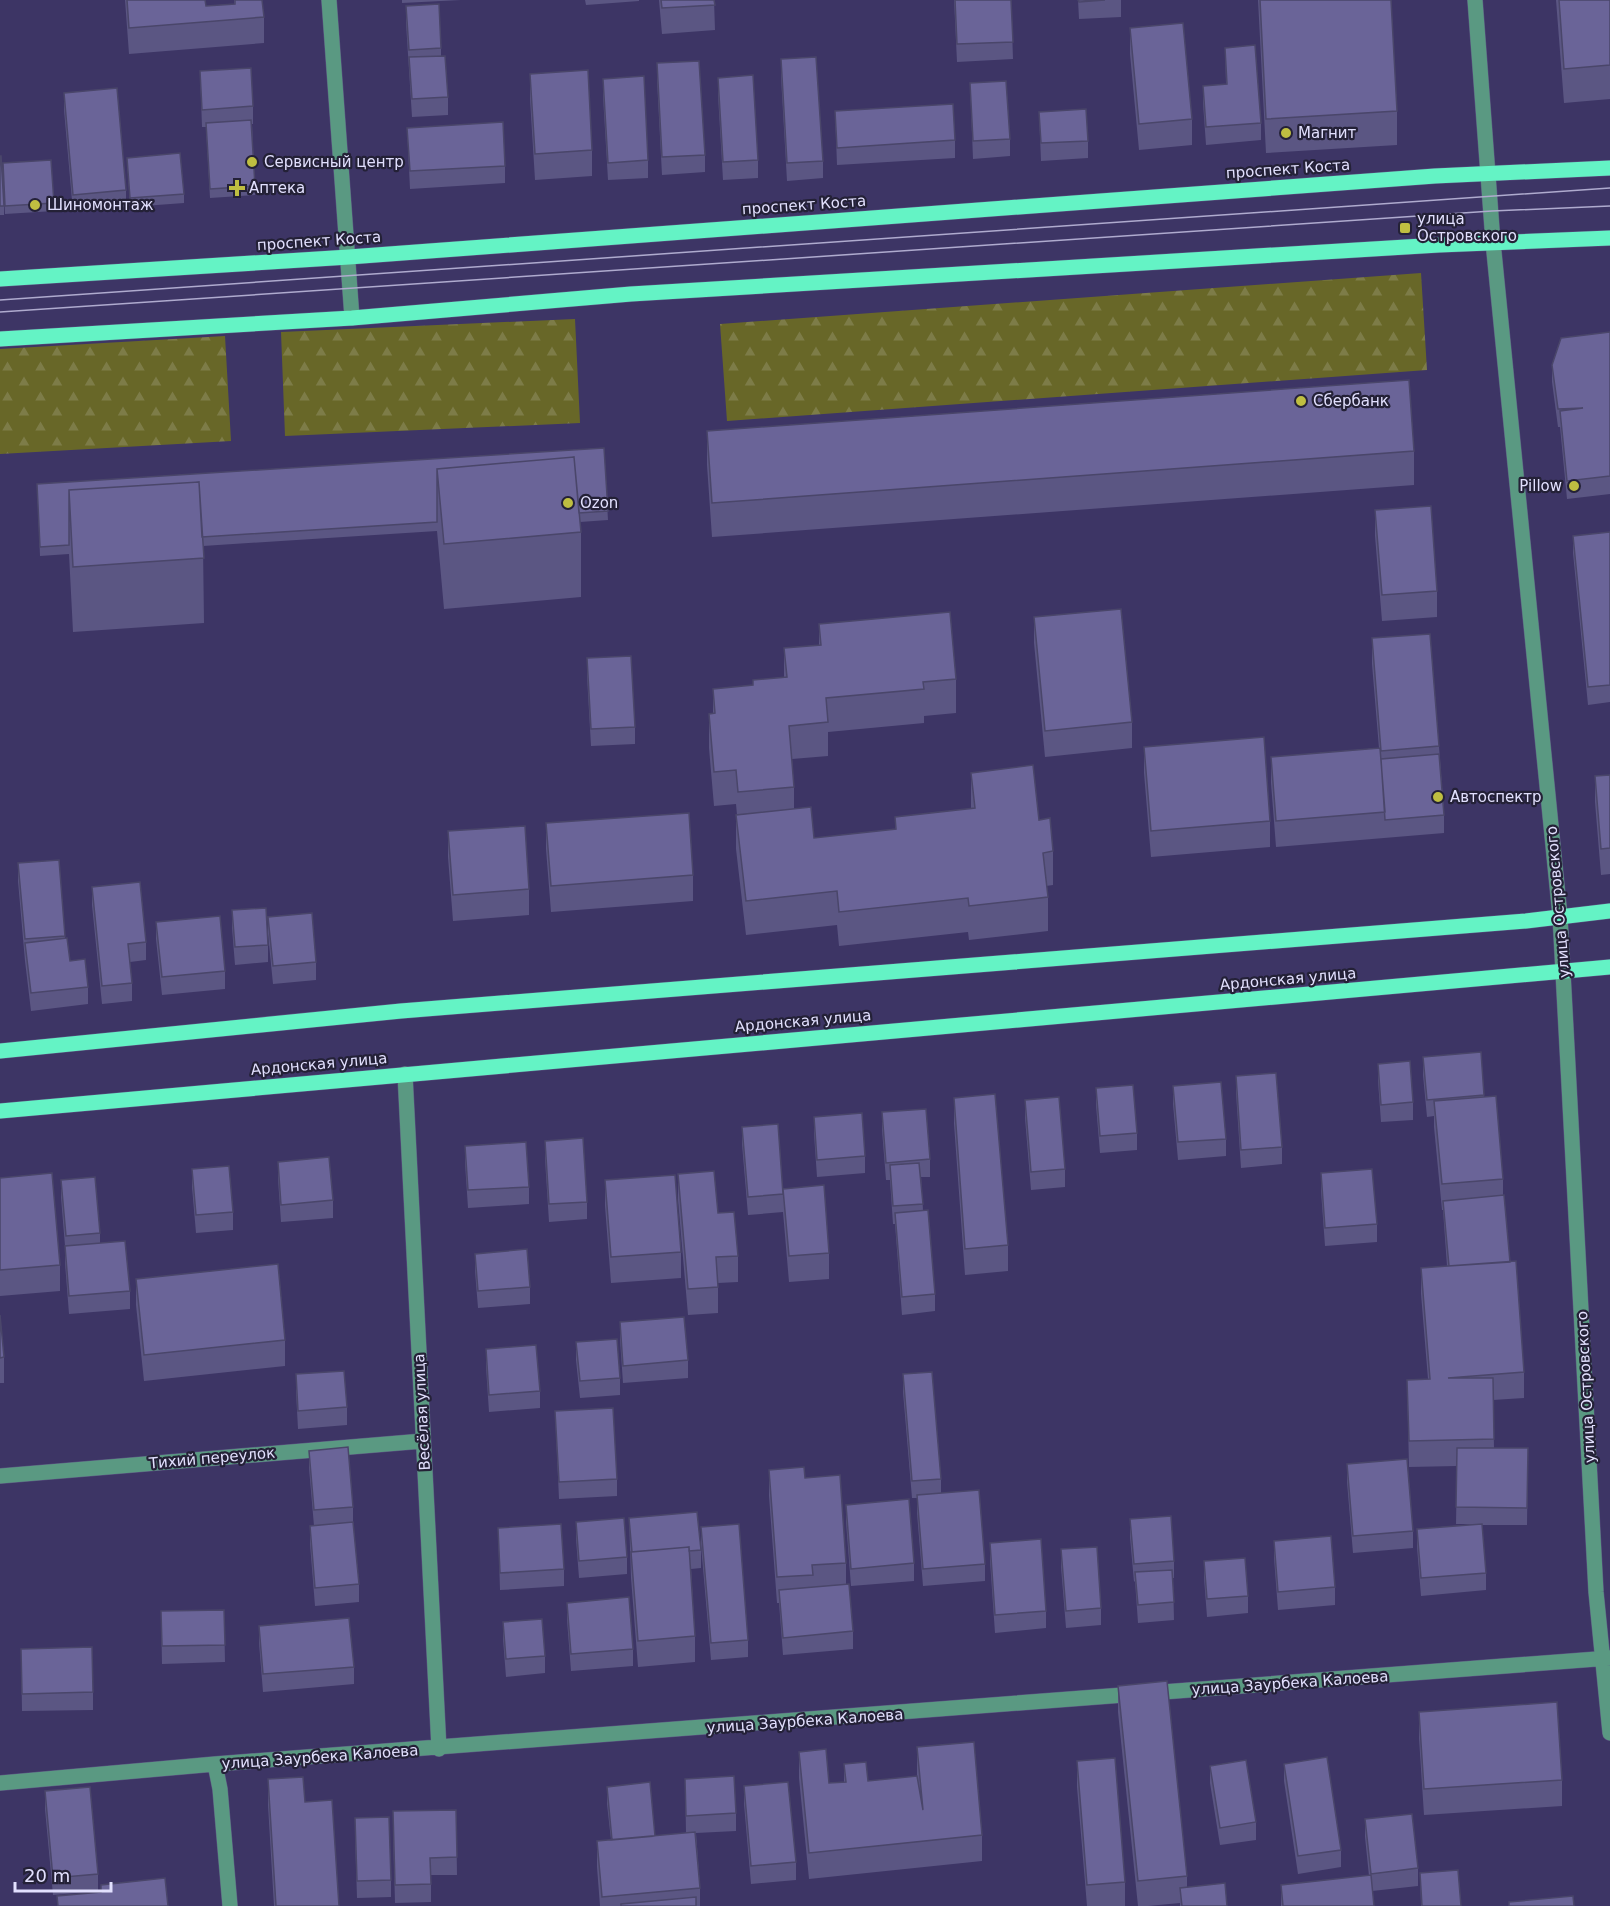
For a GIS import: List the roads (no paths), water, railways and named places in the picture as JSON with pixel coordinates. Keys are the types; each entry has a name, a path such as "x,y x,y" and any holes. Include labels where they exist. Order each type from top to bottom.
{"main road":[{"name":"проспект Коста","path":"0,279 349,257 1490,173 1610,168"},
{"path":"0,339 352,318 631,294 1494,242 1610,238"},
{"path":"0,1051 401,1011 1526,921 1610,911"},
{"name":"Ардонская улица","path":"0,1111 1610,967"}],"street":[{"path":"329,0 352,318"},
{"name":"улица Островского","path":"1475,0 1494,242 1560,916 1596,1592 1606,1658 1610,1733"},
{"name":"Весёлая улица","path":"405,1074 439,1749"},
{"name":"Тихий переулок","path":"0,1476 423,1441"},
{"name":"улица Заурбека Калоева","path":"0,1783 215,1764 439,1749 1606,1658"},
{"path":"215,1764 220,1789 230,1906"}],"tram line":[{"path":"0,300 1610,188"},
{"path":"0,312 1492,211 1610,206"}],"place":[{"name":"Магнит","path":"1286,133"},
{"name":"Сервисный центр","path":"252,162"},
{"name":"Аптека","path":"237,188"},
{"name":"Шиномонтаж","path":"35,205"},
{"name":"улица Островского","path":"1405,228"},
{"name":"Сбербанк","path":"1301,401"},
{"name":"Pillow","path":"1574,486"},
{"name":"Ozon","path":"568,503"},
{"name":"Автоспектр","path":"1438,797"}]}
